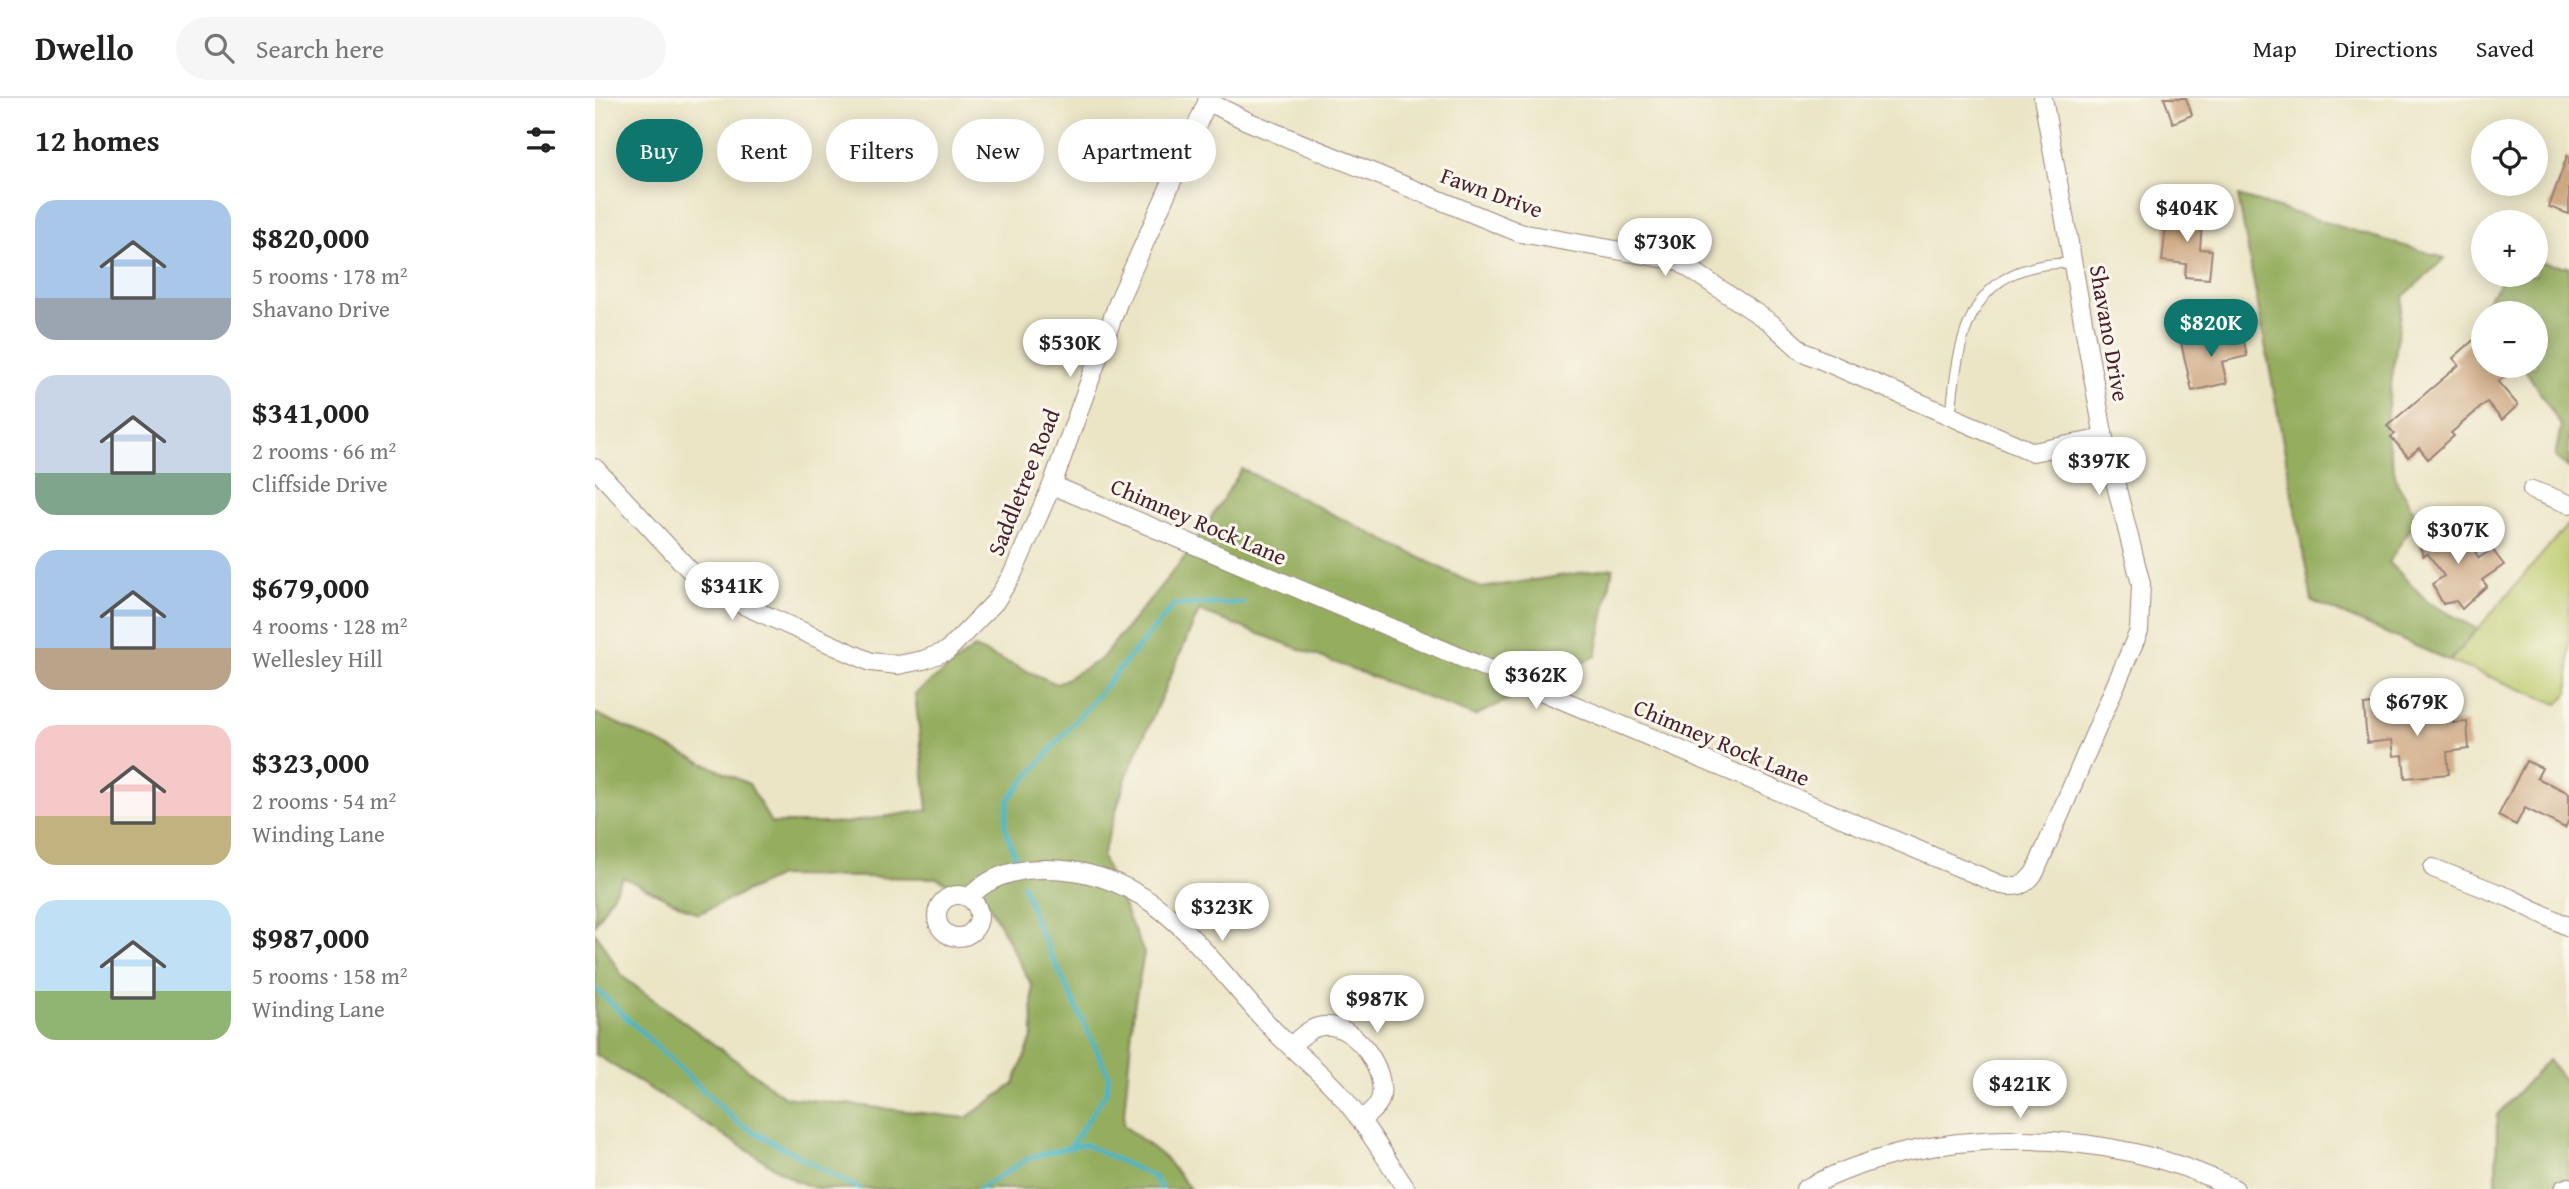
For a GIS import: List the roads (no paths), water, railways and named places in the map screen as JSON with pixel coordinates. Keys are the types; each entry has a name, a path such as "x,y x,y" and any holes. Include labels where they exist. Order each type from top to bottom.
{"street":[{"name":"Shavano Drive","path":"2026,885 2035,872 2139,631 2141,584 2104,438 2043,98"},
{"name":"Fawn Drive","path":"1208,99 1247,121 1520,233 1678,261 1771,323 1803,352 2033,452 2104,438"},
{"name":"Saddletree Road","path":"595,468 696,577 723,596 871,662 898,665 947,651 995,602 1013,573 1052,485 1119,300 1208,99"},
{"name":"Chimney Rock Lane","path":"1052,485 2001,886 2026,885"},
{"path":"2532,490 2569,504"},
{"path":"2433,868 2510,898 2569,928"},
{"path":"969,898 979,886 994,877 1033,869 1069,869 1109,878 1148,898 1183,926 1269,1026 1338,1093 1361,1120 1406,1189"},
{"path":"1291,1046 1307,1032 1325,1025 1346,1032 1363,1048 1378,1068 1383,1085 1379,1103 1361,1120"},
{"path":"1805,1189 1828,1176 1895,1156 1968,1141 2034,1139 2097,1144 2148,1156 2235,1189"},
{"path":"2563,1189 2569,1187"}],"lane":[{"path":"1951,416 1955,363 1963,331 1973,312 2009,275 2029,266 2072,263"}],"waterway":[{"path":"1016,859 1005,826 1009,799 1174,605 1244,603"},
{"path":"1023,884 1036,923 1109,1076 1106,1093 1069,1148"},
{"path":"595,988 738,1123 859,1189"},
{"path":"979,1189 1031,1157 1084,1144 1154,1177 1161,1189"}]}
